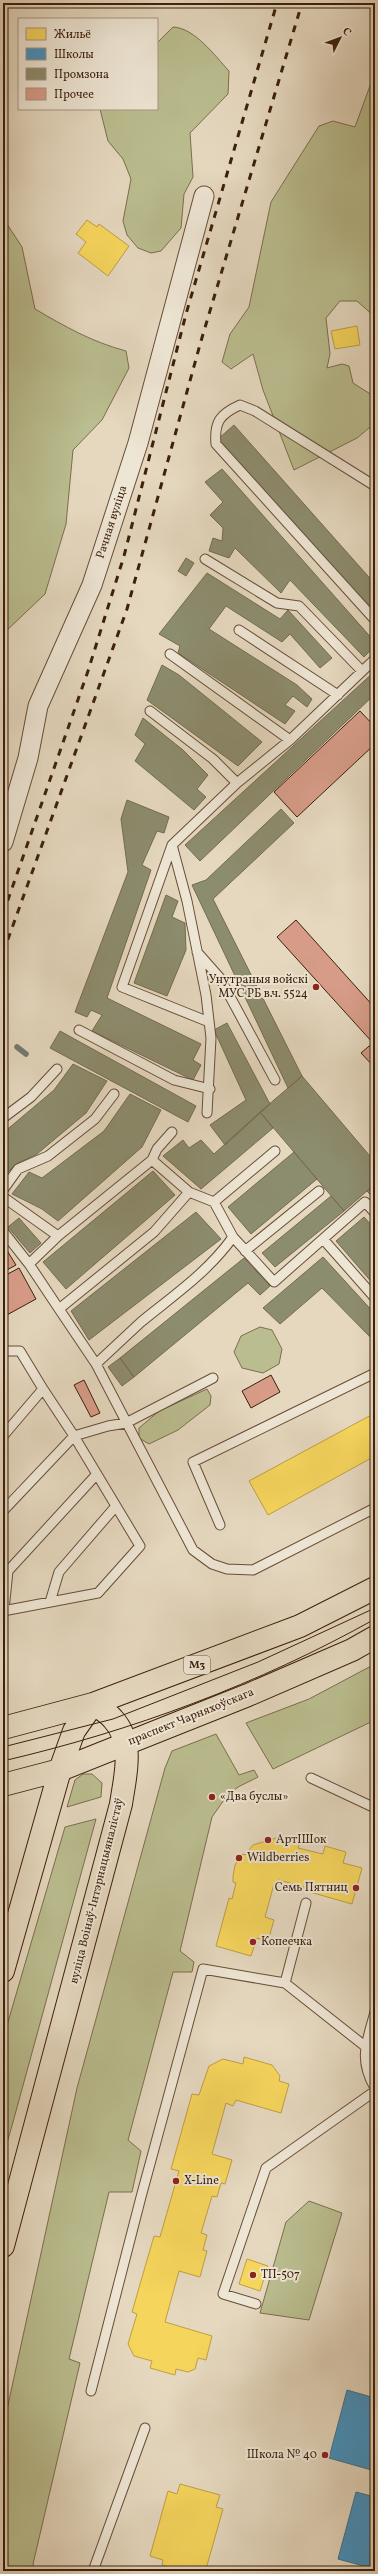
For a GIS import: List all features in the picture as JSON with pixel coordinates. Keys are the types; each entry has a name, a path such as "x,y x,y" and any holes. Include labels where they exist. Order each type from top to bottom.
{"main road":[{"name":"М3","path":"3,1728 93,1704 300,1626 375,1588"},
{"name":"праспект Чарняхоўскага","path":"3,1785 60,1770 262,1689 352,1650 375,1637"},
{"name":"вуліца Воінаў-Інтэрнацыяналістаў","path":"3,2246 113,1839 127,1759 126,1743 113,1719 93,1704"},
{"path":"3,1971 60,1770 74,1731 93,1704"}],"street":[{"name":"Рачная вуліца","path":"3,842 28,758 38,706 92,585 138,444 204,196"}],"lane":[{"path":"375,486 255,411 240,405 226,411 214,428 216,444 375,620"},
{"path":"205,558 277,603 299,606 362,671"},
{"path":"239,630 338,695"},
{"path":"170,654 290,740"},
{"path":"209,1022 122,988 172,845 237,783 290,740 375,659"},
{"path":"150,710 213,759 237,783"},
{"path":"172,845 187,901 196,952 206,994 209,1022 210,1089 207,1114"},
{"path":"196,952 220,978 275,1080"},
{"path":"79,1030 174,1080 210,1089"},
{"path":"3,1118 31,1097 57,1069"},
{"path":"3,1190 18,1169 48,1156 95,1119 114,1094"},
{"path":"29,1264 58,1236 152,1160 156,1149 172,1132"},
{"path":"214,1202 275,1150"},
{"path":"152,1160 188,1192 214,1202 233,1237 274,1282 365,1202 375,1213"},
{"path":"245,1250 319,1191"},
{"path":"59,1310 154,1232 188,1192"},
{"path":"3,1197 58,1236"},
{"path":"3,1230 29,1264 96,1364 193,1550 212,1564 227,1569 253,1570 375,1508"},
{"path":"96,1364 141,1323 197,1278 222,1253 233,1237"},
{"path":"323,1239 375,1298"},
{"path":"3,1351 20,1351 74,1436 97,1474 140,1546 98,1593 4,1610 8,1571 97,1474"},
{"path":"220,1525 193,1462 375,1373"},
{"path":"3,1512 74,1436 108,1426 126,1423 213,1378"},
{"path":"3,1436 43,1389"},
{"path":"50,1602 59,1572 116,1506"},
{"path":"311,1778 375,1808"},
{"path":"285,1982 306,1904"},
{"path":"91,2391 141,2197 203,1969 285,1982 366,2047"},
{"path":"256,2304 223,2294 266,2168 375,2089 366,2073 363,2056 375,2012"},
{"path":"93,2571 145,2428"}],"green space":[{"path":"173,27 189,32 197,37 229,71 228,94 190,133 193,177 184,194 181,228 161,251 151,253 138,248 127,235 123,221 131,179 123,159 108,141 100,110 158,110 158,42"},
{"path":"375,72 375,317 357,301 340,301 326,318 330,354 327,368 342,364 349,366 353,383 375,397 375,423 357,438 294,470 263,390 253,354 231,369 222,362 230,334 249,307 271,202 319,126 333,121 355,127"},
{"path":"3,218 22,247 35,309 90,338 126,351 129,368 102,420 73,450 66,524 45,594 3,634"},
{"path":"260,1327 272,1330 282,1349 279,1364 263,1373 242,1368 234,1352 241,1336"},
{"path":"207,1389 211,1396 210,1405 178,1430 149,1444 139,1438 139,1428 159,1411"},
{"path":"375,1664 375,1720 273,1769 246,1723 309,1699"},
{"path":"216,1734 239,1775 254,1770 258,1777 238,1787 226,1797 212,1817 180,1951 194,1962 192,1972 173,1972 128,2140 141,2151 132,2192 109,2192 69,2359 80,2363 33,2564 35,2571 3,2571 3,2428 77,2088 165,1768 172,1751"},
{"path":"83,1774 92,1774 102,1783 101,1797 67,1807 75,1780"},
{"path":"96,1819 3,2157 3,2039 65,1827"},
{"path":"309,2201 342,2213 309,2320 260,2313 286,2222"}],"building: Жильё":[{"path":"87,220 97,227 99,224 129,246 108,276 78,253 86,242 76,234"},
{"path":"357,326 360,345 335,349 331,331"},
{"path":"375,1413 375,1456 268,1515 249,1481"},
{"path":"276,1838 290,1840 299,1845 298,1848 323,1854 325,1846 346,1852 343,1863 362,1868 352,1904 303,1890 304,1887 279,1880 274,1884 265,1917 274,1920 268,1941 257,1938 251,1956 216,1946 229,1898 232,1899 236,1883 233,1882 235,1865 242,1854 245,1855 253,1845"},
{"path":"244,2057 272,2065 280,2076 279,2081 289,2084 281,2113 236,2100 233,2106 226,2103 212,2154 232,2160 225,2184 221,2183 217,2197 212,2196 201,2233 207,2235 203,2250 207,2251 200,2277 179,2271 165,2322 212,2336 206,2360 198,2358 195,2369 188,2372 176,2369 175,2375 150,2368 152,2361 134,2356 128,2344 137,2314 132,2312 154,2236 160,2237 179,2171 171,2169 192,2094 199,2095 209,2066 223,2059 243,2064"},
{"name":"ТП-507","path":"247,2259 268,2266 260,2291 239,2284"},
{"path":"180,2484 220,2495 216,2507 223,2509 206,2569 196,2566 195,2571 184,2571 162,2565 163,2560 150,2556 168,2491 177,2494"}],"building: Школы":[{"path":"347,2390 375,2398 375,2471 329,2458"},
{"path":"356,2492 375,2497 375,2569 338,2559"}],"building: Промзона":[{"path":"234,425 375,584 375,615 218,439"},
{"path":"222,469 375,642 375,646 364,657 290,580 281,593 235,548 229,558 209,551 213,538 222,541 223,528 210,515 223,502 205,482"},
{"path":"186,558 194,563 186,576 178,571"},
{"path":"207,573 280,619 288,610 332,658 320,668 290,634 282,642 226,606 209,629 297,685 312,699 307,707 293,696 285,705 295,711 285,724 178,653 180,646 159,634"},
{"path":"162,665 179,675 262,742 238,766 147,700"},
{"path":"375,671 375,694 200,861 185,845"},
{"path":"143,718 183,750 208,775 197,789 206,797 194,810 135,761 145,744 135,735"},
{"path":"127,800 169,817 164,833 157,831 142,865 151,870 107,998 201,1044 193,1060 201,1065 193,1080 92,1031 102,1015 91,1010 87,1017 75,1012 128,872 121,819"},
{"path":"281,809 294,823 213,899 302,1076 288,1088 192,885 206,880"},
{"path":"166,895 178,901 172,917 185,923 186,950 167,996 134,983"},
{"path":"227,1023 270,1104 225,1145 210,1125 246,1100 214,1030"},
{"path":"60,1031 196,1106 188,1122 50,1048"},
{"path":"73,1064 107,1081 86,1113 37,1154 16,1164 3,1177 3,1133 54,1090"},
{"path":"302,1076 375,1162 375,1184 344,1211 260,1112"},
{"path":"130,1094 161,1110 142,1147 58,1221 42,1209 12,1194 29,1172 42,1178 104,1131"},
{"path":"260,1112 273,1128 201,1189 163,1156 183,1140 189,1148 201,1140 214,1154"},
{"path":"294,1152 317,1179 251,1234 228,1207"},
{"path":"153,1171 175,1195 66,1289 43,1262"},
{"path":"375,1184 375,1200 367,1191"},
{"path":"331,1196 344,1211 275,1267 262,1253"},
{"path":"196,1212 221,1239 89,1340 71,1311"},
{"path":"364,1217 375,1229 375,1286 336,1241"},
{"path":"19,1218 41,1243 30,1253 8,1227"},
{"path":"323,1257 375,1314 375,1342 322,1288 280,1324 263,1308"},
{"path":"244,1258 270,1286 260,1295 248,1283 134,1377 120,1358"},
{"path":"120,1358 134,1377 122,1386 108,1367"}],"building: Прочее":[{"path":"360,711 375,727 375,744 297,817 274,792"},
{"path":"296,920 375,1008 375,1041 373,1043 277,937"},
{"path":"375,1041 375,1068 361,1053"},
{"path":"3,1244 16,1265 5,1271 3,1267"},
{"path":"19,1268 36,1299 5,1316 3,1312 3,1274 4,1276"},
{"path":"271,1375 280,1392 251,1408 242,1391"},
{"path":"84,1380 100,1413 91,1417 74,1385"}],"waterway":[{"path":"17,1047 26,1054"}],"tram line":[{"path":"3,1747 113,1719 258,1662 375,1608"},
{"path":"3,1761 99,1735 194,1703 240,1685 286,1664 331,1643 375,1619"}],"railway":[{"path":"3,914 88,671 124,556 186,314 277,3"},
{"path":"3,953 127,609 201,341 302,3"}],"place":[{"name":"Унутраныя войскі МУС РБ в.ч. 5524","path":"316,987"},
{"name":"«Два буслы»","path":"212,1797"},
{"name":"АртIШок","path":"268,1840"},
{"name":"Wildberries","path":"239,1858"},
{"name":"Семь Пятниц","path":"356,1888"},
{"name":"Копеечка","path":"253,1942"},
{"name":"X-Line","path":"176,2181"},
{"name":"ТП-507","path":"253,2275"},
{"name":"Школа № 40","path":"325,2455"}]}
